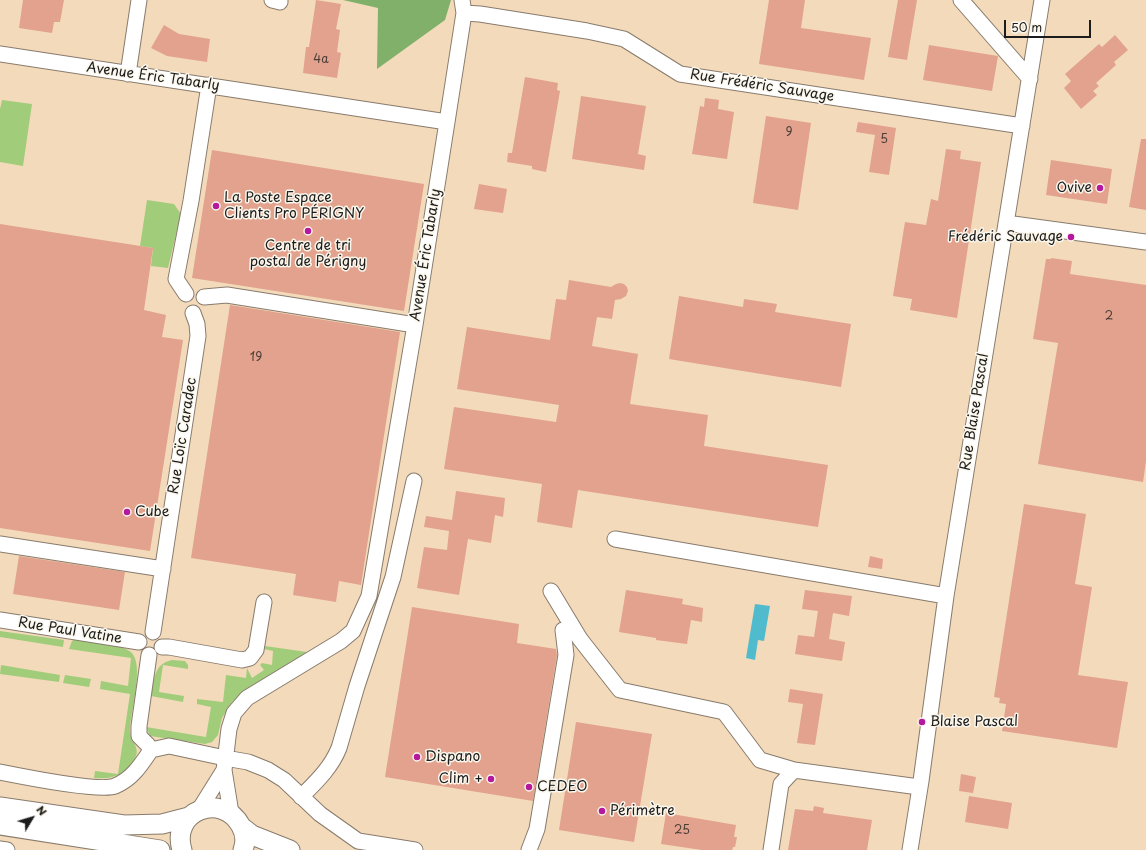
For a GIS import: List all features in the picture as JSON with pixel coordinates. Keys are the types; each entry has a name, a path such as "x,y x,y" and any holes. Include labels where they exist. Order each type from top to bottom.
{"main road":[{"path":"0,807 124,825 162,824 194,814 210,807 221,808 231,813 243,828 252,835 290,850"},
{"path":"182,850 180,838 182,830 194,814"},
{"path":"0,824 160,850"},
{"path":"243,828 245,838 243,850"}],"street":[{"path":"128,74 139,0"},
{"path":"272,0 280,2 280,0"},
{"path":"961,0 1030,79"},
{"name":"Rue Blaise Pascal","path":"910,850 946,596 1042,0"},
{"path":"447,122 463,7"},
{"name":"Rue Frédéric Sauvage","path":"463,7 480,14 587,31 624,39 680,74 1022,126"},
{"name":"Avenue Éric Tabarly","path":"0,54 447,122 415,325 368,596 353,631 341,641 247,698 234,713 229,729 224,764 231,813"},
{"path":"186,294 176,279 191,200 209,85"},
{"path":"1006,223 1146,242"},
{"path":"192,290 196,290 204,297 205,303 202,309 197,313 187,310 183,304 184,297 192,290"},
{"path":"204,297 227,295 415,325"},
{"name":"Rue Loïc Caradec","path":"153,632 198,336 197,324 193,313"},
{"path":"300,796 325,772 336,757 357,686 393,577 414,481"},
{"path":"615,539 946,596"},
{"path":"0,544 163,569"},
{"path":"550,591 580,639 620,690 724,712 760,760 794,770 919,787"},
{"path":"162,647 242,660 250,658 256,650 264,602"},
{"name":"Rue Paul Vatine","path":"0,620 139,642"},
{"path":"529,850 537,829 566,655 563,630"},
{"path":"153,632 157,633 162,639 162,647 158,652 149,655 143,652 139,642 142,635 153,632"},
{"path":"149,655 139,726 139,736 151,750"},
{"path":"0,772 96,788 114,787 133,775 151,750 169,746 224,764 248,762 268,770 284,780 320,814 358,841 415,850"},
{"name":"Avenue Éric Tabarly","path":"194,814 224,764"},
{"path":"771,850 781,784 794,770"},
{"path":"0,849 6,850"}],"green space":[{"path":"343,0 451,0 445,20 377,69 378,8"},
{"path":"2,100 32,104 23,166 0,162 0,109"},
{"path":"147,200 174,204 181,214 168,268 151,266 153,248 140,246"},
{"path":"0,631 64,640 63,647 0,637"},
{"path":"76,639 106,643 121,647 132,653 135,660 137,678 130,732 137,749 137,753 129,767 124,771 113,777 94,778 95,771 118,774 130,694 100,689 101,681 128,686 131,658 69,649 72,641"},
{"path":"265,646 307,652 232,702 222,718 218,735 212,742 205,744 150,736 146,727 206,737 211,707 197,704 197,699 223,702 226,675 246,678 247,668 252,678 264,670 260,665 262,663 272,665 273,651 264,649"},
{"path":"172,660 185,661 188,665 188,669 163,665 159,692 184,696 183,702 151,696 154,679 158,669 161,665"},
{"path":"1,665 60,675 59,682 0,674"},
{"path":"65,675 91,679 89,687 63,683"}],"water":[{"path":"755,604 770,606 764,641 758,640 755,660 746,658"}],"building":[{"path":"23,0 64,0 60,22 54,22 52,33 19,28"},
{"path":"316,0 341,4 336,29 340,30 337,52 341,53 337,78 303,73 306,47 309,47"},
{"path":"769,0 805,0 801,28 871,38 864,80 759,64"},
{"path":"898,0 917,0 907,60 888,57"},
{"path":"164,25 179,34 210,39 207,62 167,56 151,48"},
{"path":"1115,35 1128,50 1114,62 1116,65 1096,83 1099,86 1093,91 1097,95 1081,109 1064,88 1071,81 1065,74 1099,44 1102,47"},
{"path":"929,45 998,56 992,91 923,80"},
{"path":"525,77 558,83 557,90 560,91 546,172 532,169 532,166 507,162 508,153 512,153"},
{"path":"581,96 646,106 638,154 646,156 644,170 572,159"},
{"path":"705,98 719,100 718,109 734,112 727,159 692,154 700,106 704,107"},
{"path":"766,116 811,123 798,210 753,203"},
{"path":"858,122 896,128 889,175 869,172 875,135 856,132"},
{"path":"1141,139 1146,139 1146,210 1129,207"},
{"path":"946,149 961,151 960,159 981,162 957,318 910,310 912,299 893,296 905,222 926,225 931,199 938,201"},
{"name":"Centre de tri postal de Périgny","path":"212,150 424,184 404,311 192,278"},
{"path":"1051,160 1112,169 1107,204 1046,195"},
{"path":"479,184 507,189 503,213 474,209"},
{"path":"0,224 153,248 144,310 166,315 162,337 183,340 150,551 0,528"},
{"path":"1051,258 1072,261 1070,274 1146,285 1146,461 1143,482 1038,464 1058,343 1033,339 1046,259"},
{"path":"569,280 611,287 620,283 627,287 628,291 626,296 615,300 612,319 597,317 592,346 638,354 630,404 708,415 704,446 828,465 818,527 578,490 572,528 537,522 542,484 444,469 454,407 556,422 559,405 457,389 467,327 550,340 556,299 566,300"},
{"path":"679,296 743,307 744,299 777,304 775,312 851,324 841,387 669,359"},
{"path":"230,305 400,332 361,585 339,581 336,602 293,595 296,574 191,558"},
{"path":"456,491 505,498 503,517 495,515 491,543 468,539 459,595 417,588 424,547 447,550 449,531 424,527 426,516 452,520"},
{"path":"1024,504 1086,514 1075,584 1092,587 1078,675 1128,682 1117,748 1002,731 1006,704 999,703 1000,698 994,697"},
{"path":"19,556 125,572 119,610 13,594"},
{"path":"870,556 883,559 882,569 868,567"},
{"path":"626,590 683,599 682,604 703,608 702,622 691,620 687,644 656,640 656,638 619,632"},
{"path":"805,590 852,596 849,616 833,613 829,639 845,642 842,661 795,654 798,635 814,637 818,611 802,609"},
{"path":"412,607 519,624 517,643 556,649 557,655 533,801 385,777"},
{"path":"790,689 823,694 815,745 797,743 803,704 788,702"},
{"path":"576,722 652,734 634,842 559,830"},
{"path":"961,774 976,777 973,793 959,791"},
{"path":"969,796 1012,803 1008,829 965,822"},
{"path":"814,806 824,808 823,813 872,820 867,850 788,850 795,809 813,811"},
{"path":"666,813 736,825 734,837 737,837 735,847 733,847 732,850 702,850 661,844"}],"place":[{"name":"Ovive","path":"1100,188"},
{"name":"La Poste Espace Clients Pro PÉRIGNY","path":"216,206"},
{"name":"Centre de tri postal de Périgny","path":"308,231"},
{"name":"Frédéric Sauvage","path":"1071,237"},
{"name":"Cube","path":"127,512"},
{"name":"Blaise Pascal","path":"922,722"},
{"name":"Dispano","path":"417,757"},
{"name":"Clim +","path":"491,779"},
{"name":"CEDEO","path":"529,787"},
{"name":"Périmètre","path":"602,811"}]}
